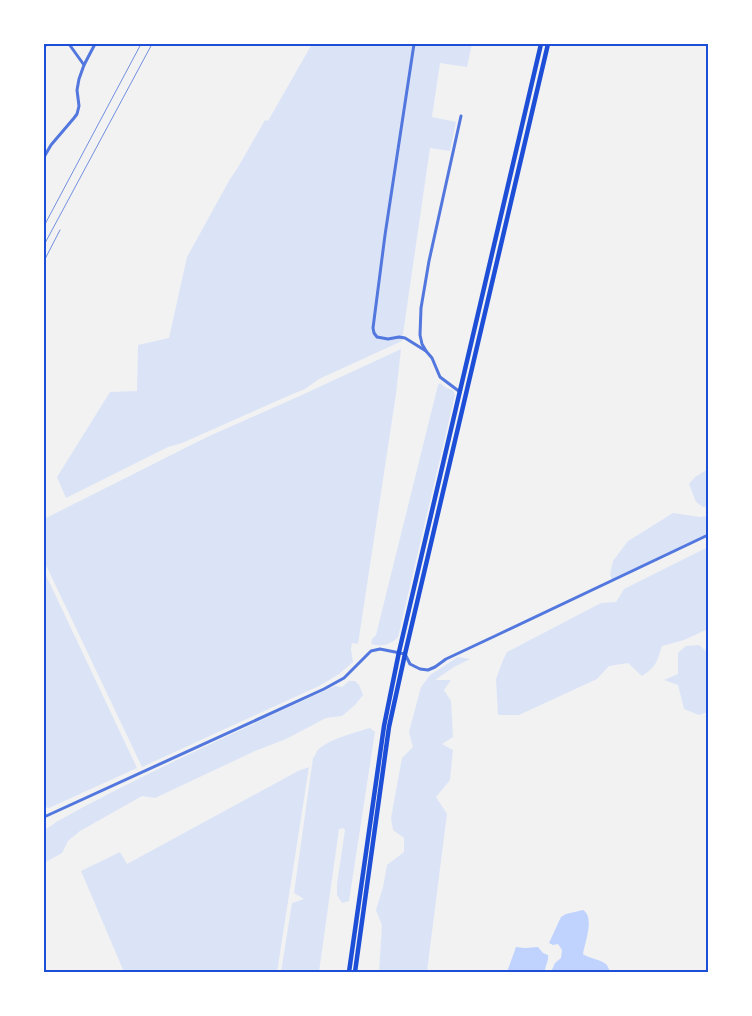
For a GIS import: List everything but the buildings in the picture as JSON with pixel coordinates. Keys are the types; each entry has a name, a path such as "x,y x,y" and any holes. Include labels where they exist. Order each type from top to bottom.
{"main road":[{"path":"349,972 384,726 399,652 541,44"},
{"path":"355,972 390,727 405,654 548,44"}],"street":[{"path":"44,46 48,44"},
{"path":"69,44 84,65"},
{"path":"44,157 51,145 77,114 79,106 77,90 79,79 95,44"},
{"path":"414,44 373,328 377,337 388,339 405,338 426,351"},
{"path":"460,392 440,377 432,358 422,344 420,335 421,308 429,260 461,116"},
{"path":"44,817 324,690 344,678 371,651 380,649 405,654 410,664 420,669 428,670 446,659 708,535"}],"shaded area":[{"path":"312,44 472,44 467,67 440,63 432,117 456,122 450,151 430,148 402,341 319,379 305,389 182,443 168,447 66,498 57,477 110,392 137,391 138,345 169,338 187,257 230,179 265,120 268,121"},
{"path":"401,349 396,394 358,644 352,643 351,649 353,662 339,674 321,685 142,767 44,561 44,519 207,437"},
{"path":"440,383 446,388 453,390 455,395 398,637 386,645 371,644 372,639 376,635"},
{"path":"708,469 708,506 703,507 696,502 689,484 695,477"},
{"path":"673,513 700,517 708,516 708,535 612,580 610,574 613,561 628,541"},
{"path":"708,547 708,629 684,640 662,646 655,664 642,676 628,663 609,666 597,679 519,715 498,715 496,679 507,652 601,603 616,602 624,589"},
{"path":"44,571 137,768 49,808 44,807"},
{"path":"699,645 708,653 708,712 699,715 684,709 678,685 664,680 678,674 678,653 686,646"},
{"path":"458,657 470,659 435,680 451,680 444,690 451,701 453,737 442,744 453,750 450,780 436,797 447,814 427,971 379,972 382,925 376,910 387,865 404,852 404,838 393,830 391,818 402,758 413,747 409,732 421,687 430,675"},
{"path":"349,681 355,681 359,685 363,695 342,716 326,718 286,739 255,751 155,798 142,796 80,831 68,841 62,853 44,863 44,830 56,822 194,752 335,686 342,687"},
{"path":"370,728 375,732 349,901 342,903 337,895 345,830 343,828 339,829 319,972 281,972 292,903 304,899 294,893 313,758 317,751 327,743"},
{"path":"309,767 277,972 124,972 81,871 120,852 127,864 298,771"}],"water":[{"path":"583,910 587,913 589,924 583,954 605,963 611,972 551,972 555,963 561,958 562,950 558,944 553,945 549,943 561,917"},
{"path":"516,947 538,947 543,953 548,955 545,972 507,972"}],"railway":[{"path":"44,226 141,44"},
{"path":"44,245 152,44"},
{"path":"44,261 60,230"}]}
